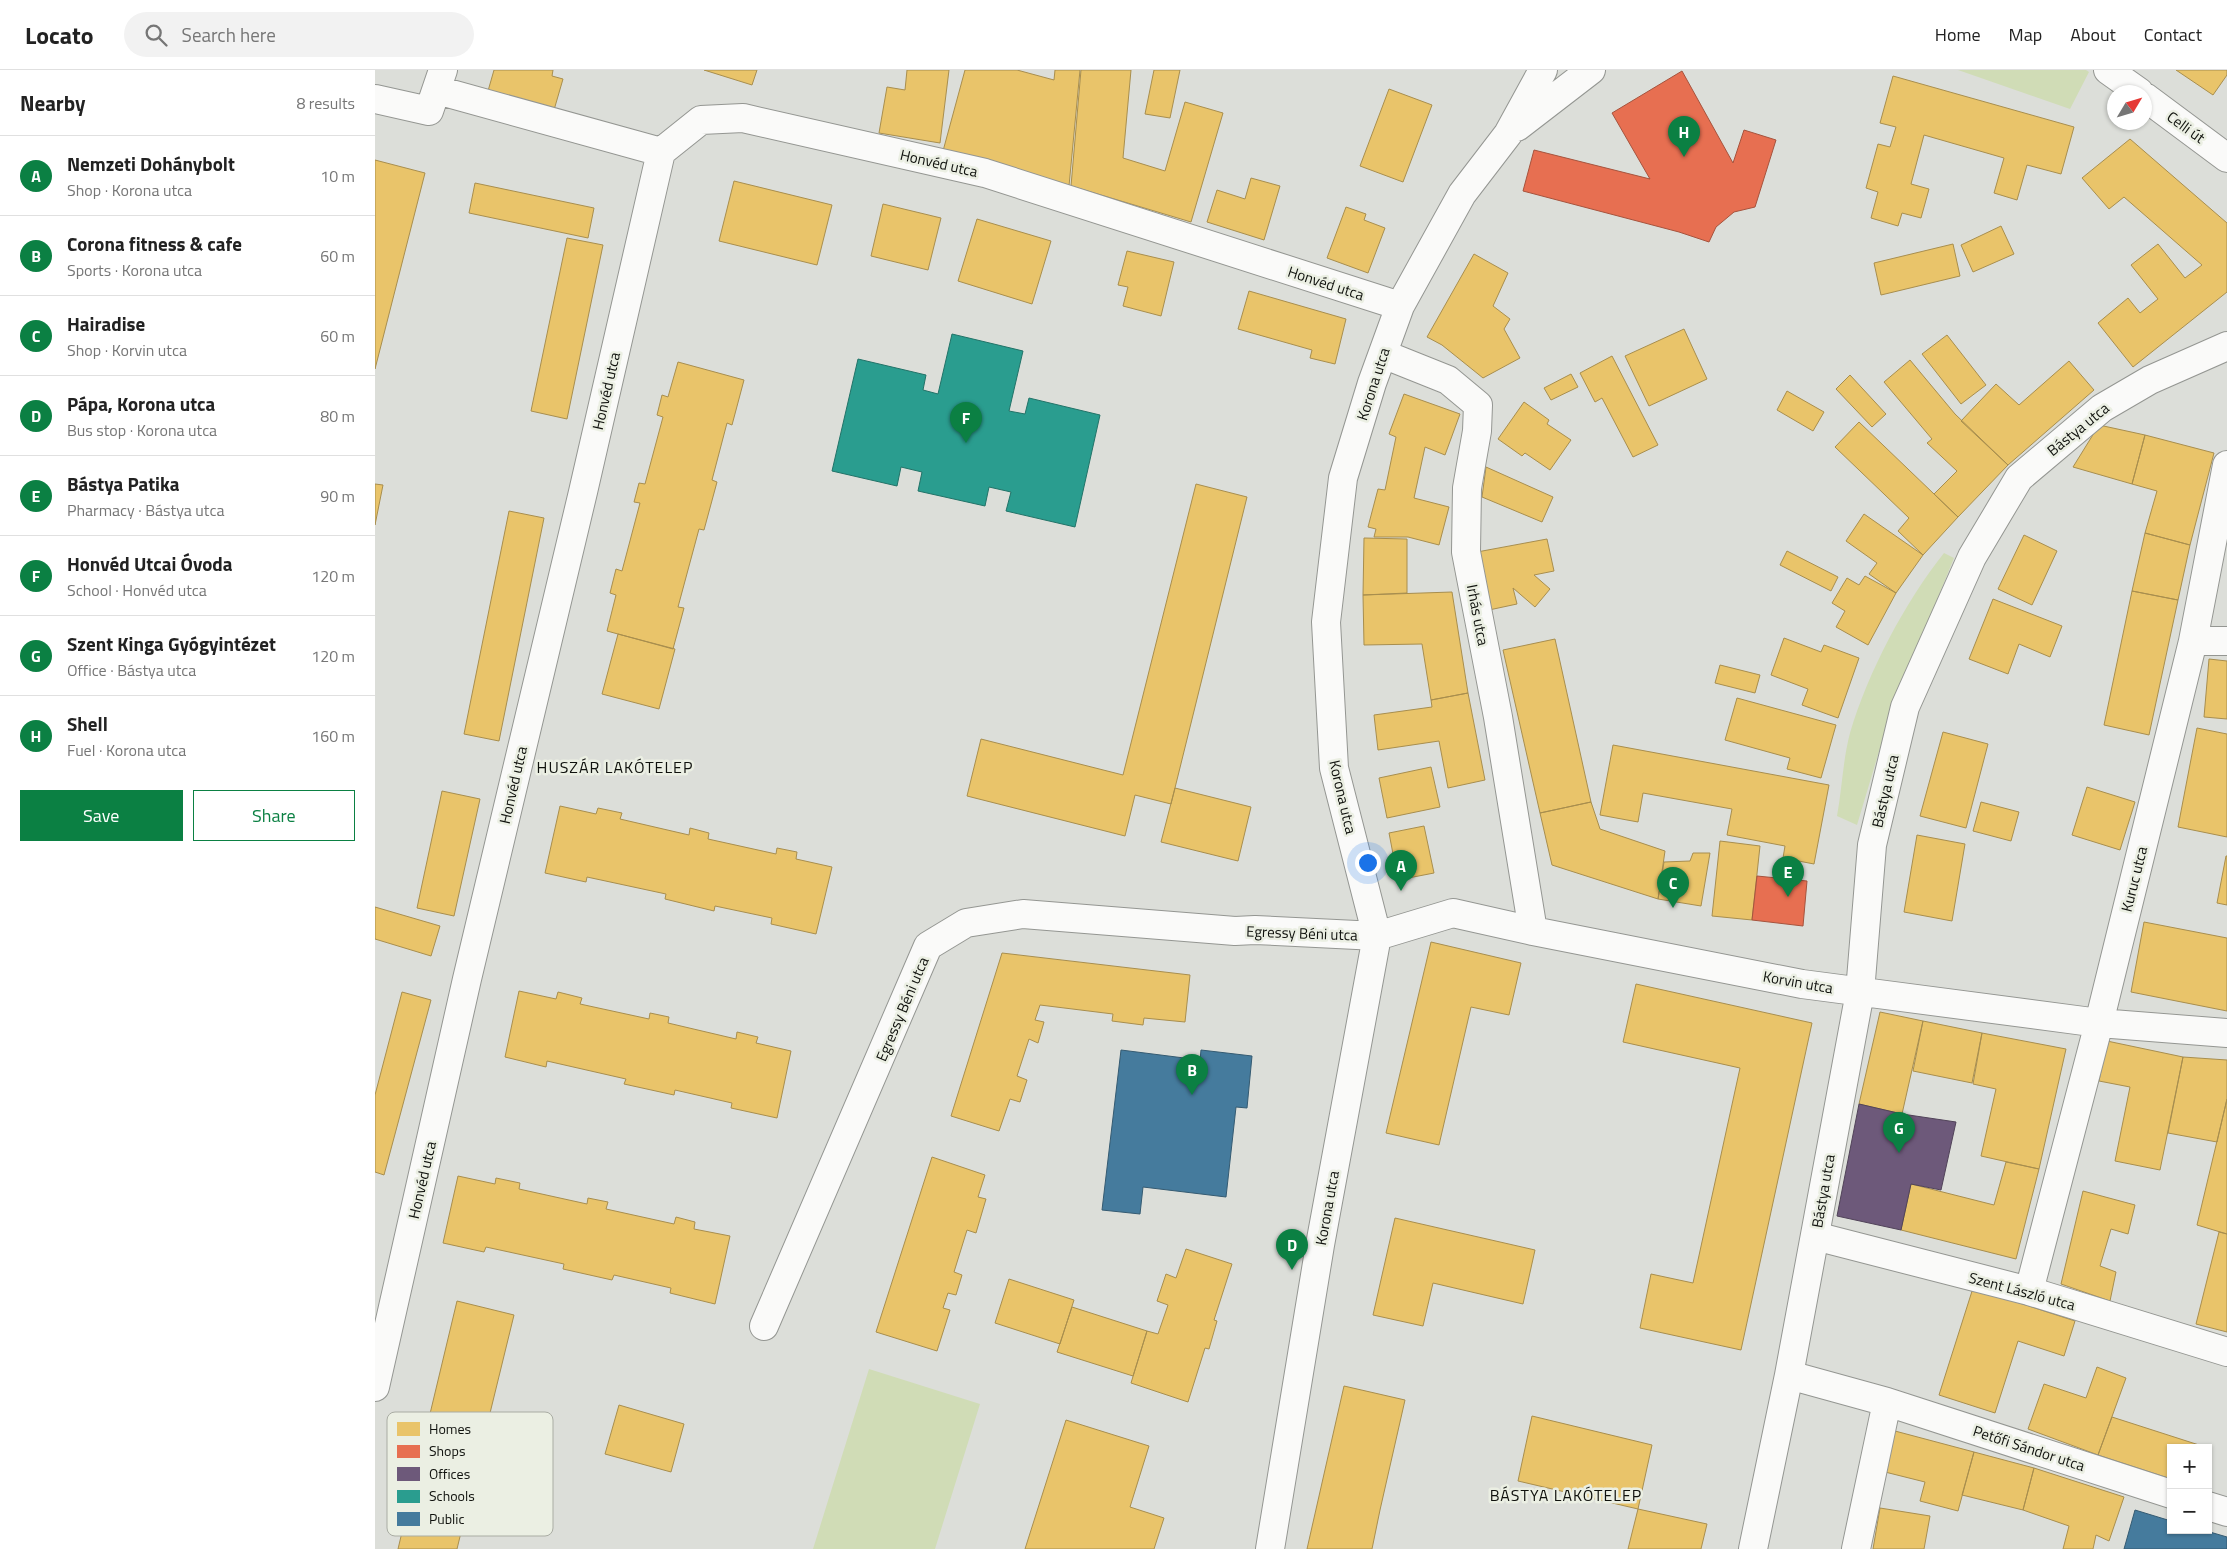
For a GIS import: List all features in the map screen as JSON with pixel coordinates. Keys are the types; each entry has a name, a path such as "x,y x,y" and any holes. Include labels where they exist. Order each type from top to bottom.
{"street":[{"name":"Korona utca","path":"1270,1549 1320,1245 1377,936 1334,768 1325,622 1343,478 1400,306 1462,194 1508,134 1543,70"},
{"name":"Korona utca","path":"1508,134 1591,70"},
{"path":"2108,70 2129,85"},
{"path":"375,99 429,111 440,80 661,152"},
{"name":"Celli út","path":"2152,102 2227,158"},
{"name":"Honvéd utca","path":"375,1387 467,978 583,492 661,152 701,120 743,118 985,173 1400,306"},
{"name":"Bástya utca","path":"1753,1549 1789,1375 1860,992 1872,845 1905,707 1972,558 2019,478 2102,408 2150,380 2227,346"},
{"name":"Irhás utca","path":"1383,354 1448,380 1478,405 1477,431 1467,488 1466,552 1498,717 1533,931"},
{"name":"Kuruc utca","path":"2029,1291 2099,1023 2193,642 2227,465"},
{"path":"2193,642 2227,641"},
{"name":"Korvin utca","path":"1377,936 1453,913 1533,931 1793,982 2099,1023 2227,1033"},
{"name":"Egressy Béni utca","path":"764,1326 928,946 966,923 1023,914 1235,931 1255,930 1377,936"},
{"name":"Szent László utca","path":"1815,1236 2029,1291 2227,1352"},
{"path":"1789,1375 1887,1402 1856,1549"},
{"name":"Petőfi Sándor utca","path":"1887,1402 2167,1493"},
{"path":"2212,1507 2227,1512"}],"green space":[{"path":"1958,70 2086,70 2089,72 2070,109"},
{"path":"1944,553 1954,558 1889,718 1857,825 1837,816 1850,733 1867,686 1889,639 1915,593"},
{"path":"869,1369 980,1404 935,1549 813,1549"}],"building: Homes":[{"path":"494,70 553,70 552,76 563,79 554,110 488,91"},
{"path":"704,70 757,70 752,85"},
{"path":"907,70 949,70 940,143 879,133 887,87 905,90"},
{"path":"965,70 1017,70 1054,80 1055,70 1080,70 1069,186 943,151"},
{"path":"1081,70 1131,70 1123,158 1165,171 1185,102 1223,113 1191,222 1071,186"},
{"path":"1154,70 1180,70 1170,118 1145,114"},
{"path":"2176,70 2227,70 2227,75 2213,95"},
{"path":"1893,76 2074,127 2061,174 2027,165 2017,200 1994,193 2004,158 1924,135 1911,184 1929,189 1921,218 1902,213 1898,226 1871,218 1878,192 1866,188 1878,144 1890,147 1896,127 1880,123"},
{"path":"1389,89 1432,105 1403,182 1360,166"},
{"path":"2130,139 2227,223 2227,292 2133,367 2098,323 2128,298 2140,313 2158,299 2131,265 2158,244 2185,278 2202,265 2124,197 2109,209 2082,178"},
{"path":"375,160 425,173 375,369"},
{"path":"1251,178 1280,186 1264,240 1207,222 1217,190 1245,199"},
{"path":"734,181 832,205 817,265 719,241"},
{"path":"475,183 594,208 588,238 469,213"},
{"path":"883,204 941,218 928,270 871,256"},
{"path":"1346,207 1366,214 1364,220 1385,228 1368,273 1327,258"},
{"path":"977,219 1051,241 1032,304 958,281"},
{"path":"2001,226 2014,254 1973,272 1961,245"},
{"path":"567,238 603,245 567,419 531,411"},
{"path":"1953,244 1960,276 1881,295 1874,263"},
{"path":"1127,251 1174,262 1161,316 1123,306 1128,287 1118,285"},
{"path":"1474,254 1508,273 1493,306 1510,319 1504,329 1520,358 1483,378 1442,345 1427,337"},
{"path":"1249,291 1346,319 1335,364 1310,358 1312,350 1238,329"},
{"path":"1684,329 1707,379 1649,406 1625,356"},
{"path":"1947,335 1986,385 1961,404 1922,354"},
{"path":"1612,356 1658,445 1633,457 1602,398 1595,402 1580,373"},
{"path":"1910,360 1955,414 2008,465 1958,517 1934,494 1957,471 1927,443 1932,439 1884,382"},
{"path":"2069,361 2094,390 2008,465 1961,421 1996,384 2019,405"},
{"path":"678,362 744,380 732,425 727,423 712,480 717,482 704,530 699,529 678,607 684,608 673,649 607,631 616,595 610,593 616,569 622,571 640,503 634,502 639,483 645,484 663,417 657,415 662,395 668,397"},
{"path":"1571,374 1578,387 1551,400 1544,388"},
{"path":"1850,375 1886,414 1872,427 1836,389"},
{"path":"1787,391 1824,412 1813,431 1777,410"},
{"path":"1404,394 1460,414 1445,455 1425,447 1414,498 1449,507 1439,545 1408,537 1374,537 1376,529 1368,527 1378,489 1385,490 1396,437 1389,434"},
{"path":"1524,402 1549,420 1547,424 1571,440 1550,470 1525,453 1522,456 1498,439"},
{"path":"1859,422 1958,517 1923,555 1898,531 1909,518 1835,447"},
{"path":"2099,425 2145,435 2132,484 2073,467"},
{"path":"2145,435 2214,453 2190,545 2145,533 2157,491 2132,484"},
{"path":"1486,467 1553,497 1542,522 1482,497"},
{"path":"375,484 383,485 375,525"},
{"path":"1196,484 1247,497 1171,804 1135,795 1125,836 967,796 981,739 1123,775"},
{"path":"509,511 544,518 499,741 464,734"},
{"path":"1864,514 1923,555 1896,593 1869,574 1877,563 1846,541"},
{"path":"2145,533 2190,545 2178,600 2132,591"},
{"path":"2024,535 2057,551 2032,605 1998,589"},
{"path":"1364,538 1407,539 1407,593 1363,595"},
{"path":"1547,539 1554,571 1534,575 1550,589 1535,607 1513,588 1517,604 1489,610 1477,552"},
{"path":"1787,551 1838,577 1831,591 1780,565"},
{"path":"1865,576 1896,593 1868,645 1836,627 1845,611 1832,603 1847,578 1859,585"},
{"path":"2132,591 2178,600 2149,735 2104,725"},
{"path":"1452,592 1468,693 1431,700 1422,644 1364,645 1363,595"},
{"path":"1993,599 2062,626 2050,657 2019,644 2008,674 1969,659"},
{"path":"618,634 675,649 659,709 602,694"},
{"path":"1784,638 1821,652 1824,645 1859,658 1838,718 1802,705 1808,689 1771,675"},
{"path":"1555,639 1591,802 1540,813 1503,650"},
{"path":"2209,659 2227,661 2227,719 2204,717"},
{"path":"1720,665 1760,675 1755,693 1715,683"},
{"path":"1468,693 1485,780 1448,788 1439,741 1378,750 1374,715 1432,707 1431,700"},
{"path":"1737,698 1836,725 1821,778 1787,769 1790,758 1725,740"},
{"path":"2197,728 2227,734 2227,837 2178,827"},
{"path":"1943,732 1988,744 1966,828 1920,816"},
{"path":"1613,745 1829,785 1814,864 1783,858 1785,846 1727,835 1732,809 1643,793 1638,822 1600,815"},
{"path":"1431,767 1440,807 1387,818 1379,778"},
{"path":"2087,787 2135,802 2120,850 2072,835"},
{"path":"1175,788 1251,807 1238,861 1161,842"},
{"path":"442,791 480,799 454,916 417,908"},
{"path":"1591,802 1600,829 1665,851 1658,899 1552,865 1540,813"},
{"path":"1981,802 2019,812 2011,841 1973,831"},
{"path":"560,806 596,814 598,808 622,813 620,819 689,835 690,828 709,833 708,839 776,854 777,848 797,852 796,859 832,867 816,934 771,924 772,918 715,906 714,911 665,899 666,894 587,877 586,882 545,873"},
{"path":"1424,826 1434,873 1398,880 1389,833"},
{"path":"1917,835 1965,844 1952,921 1904,912"},
{"path":"1720,841 1760,846 1752,920 1712,916"},
{"path":"1693,853 1710,853 1701,906 1658,899 1664,862 1690,861"},
{"path":"2227,856 2227,905 2217,903"},
{"path":"375,907 440,926 431,956 375,939"},
{"path":"2144,922 2227,938 2227,1011 2131,992"},
{"path":"1431,942 1521,963 1509,1015 1471,1007 1439,1145 1386,1133"},
{"path":"1002,953 1190,975 1185,1022 1144,1018 1143,1025 1112,1021 1113,1014 1040,1005 1035,1020 1044,1022 1038,1043 1029,1039 1017,1076 1027,1080 1020,1102 1010,1099 999,1131 951,1116"},
{"path":"1636,984 1812,1023 1741,1350 1640,1328 1651,1274 1693,1283 1740,1068 1623,1042"},
{"path":"519,991 556,999 558,992 582,998 580,1004 649,1019 650,1013 669,1017 668,1023 736,1039 737,1032 758,1037 756,1043 791,1051 777,1118 731,1108 732,1103 675,1090 674,1095 624,1084 626,1079 547,1061 546,1067 505,1057"},
{"path":"402,992 431,1000 384,1175 375,1172 375,1095"},
{"path":"1880,1012 1923,1021 1902,1114 1859,1104"},
{"path":"1923,1021 1982,1033 1972,1083 1913,1071"},
{"path":"1982,1033 2066,1049 2039,1169 1981,1156 1996,1089 1973,1084"},
{"path":"2107,1041 2183,1057 2160,1170 2115,1161 2130,1087 2099,1081"},
{"path":"2183,1057 2227,1060 2227,1099 2217,1142 2168,1133"},
{"path":"2227,1099 2227,1234 2197,1225"},
{"path":"932,1157 985,1175 978,1197 986,1199 976,1233 967,1230 954,1272 962,1275 956,1295 948,1293 943,1308 950,1310 937,1351 876,1332"},
{"path":"2006,1162 2039,1169 2016,1259 1901,1230 1911,1184 1994,1205"},
{"path":"458,1176 495,1184 496,1178 520,1183 519,1189 587,1204 588,1198 608,1202 606,1209 674,1224 676,1217 695,1222 694,1229 730,1236 715,1304 670,1293 671,1288 614,1275 612,1280 563,1269 564,1264 486,1247 484,1252 443,1243"},
{"path":"2083,1191 2135,1205 2128,1234 2111,1229 2100,1266 2116,1272 2110,1301 2061,1284"},
{"path":"1395,1218 1535,1250 1523,1304 1433,1283 1423,1326 1373,1315"},
{"path":"2219,1232 2227,1234 2227,1332 2196,1324"},
{"path":"1186,1249 1232,1264 1214,1320 1217,1321 1209,1349 1205,1348 1188,1402 1131,1383 1147,1331 1158,1334 1168,1305 1157,1301 1166,1274 1176,1278"},
{"path":"1009,1279 1074,1300 1060,1344 995,1323"},
{"path":"1973,1288 2075,1321 2064,1356 2018,1341 1995,1413 1939,1395"},
{"path":"457,1301 514,1315 490,1412 430,1412"},
{"path":"1072,1307 1147,1331 1133,1376 1057,1352"},
{"path":"2097,1367 2126,1378 2098,1455 2028,1429 2044,1384 2086,1398"},
{"path":"1344,1386 1405,1400 1372,1549 1307,1549"},
{"path":"619,1405 684,1424 671,1472 605,1454"},
{"path":"1532,1416 1652,1445 1638,1509 1518,1481"},
{"path":"2112,1417 2196,1444 2167,1444 2167,1478 2098,1455"},
{"path":"1066,1420 1149,1446 1130,1507 1164,1518 1154,1549 1025,1549"},
{"path":"1895,1431 1974,1452 1958,1511 1920,1501 1925,1482 1885,1472"},
{"path":"1974,1452 2034,1468 2023,1510 1962,1495"},
{"path":"2034,1468 2124,1497 2109,1541 2096,1535 2093,1549 2063,1549 2069,1526 2023,1510"},
{"path":"1880,1508 1930,1516 1924,1549 1873,1549"},
{"path":"1638,1509 1707,1524 1701,1549 1628,1549"},
{"path":"401,1536 460,1536 457,1549 398,1549"}],"building: Shops":[{"path":"1682,71 1733,163 1744,130 1776,140 1755,207 1734,212 1716,227 1709,242 1679,232 1523,191 1534,150 1650,179 1612,113"},
{"path":"1757,876 1807,881 1803,926 1752,920"}],"building: Offices":[{"path":"1859,1104 1902,1114 1956,1122 1941,1190 1911,1184 1901,1230 1837,1216"}],"building: Schools":[{"path":"952,334 1023,351 1009,411 1025,414 1029,398 1100,415 1075,527 1006,511 1011,492 989,487 985,506 918,491 922,472 901,467 897,486 832,471 858,359 926,375 923,390 938,394"}],"building: Public":[{"path":"1121,1050 1200,1060 1201,1050 1252,1056 1247,1108 1236,1107 1226,1197 1143,1187 1140,1214 1102,1210"},
{"path":"2135,1510 2167,1520 2167,1534 2212,1533 2227,1537 2227,1549 2124,1549"}],"place":[{"name":"Shell","path":"1684,157"},
{"name":"Honvéd Utcai Óvoda","path":"966,443"},
{"name":"Nemzeti Dohánybolt","path":"1401,891"},
{"name":"Bástya Patika","path":"1788,897"},
{"name":"Hairadise","path":"1673,908"},
{"name":"Corona fitness & cafe","path":"1192,1095"},
{"name":"Szent Kinga Gyógyintézet","path":"1899,1153"},
{"name":"Pápa, Korona utca","path":"1292,1270"}],"district":[{"name":"HUSZÁR LAKÓTELEP","path":"615,767"},
{"name":"BÁSTYA LAKÓTELEP","path":"1566,1495"}]}
